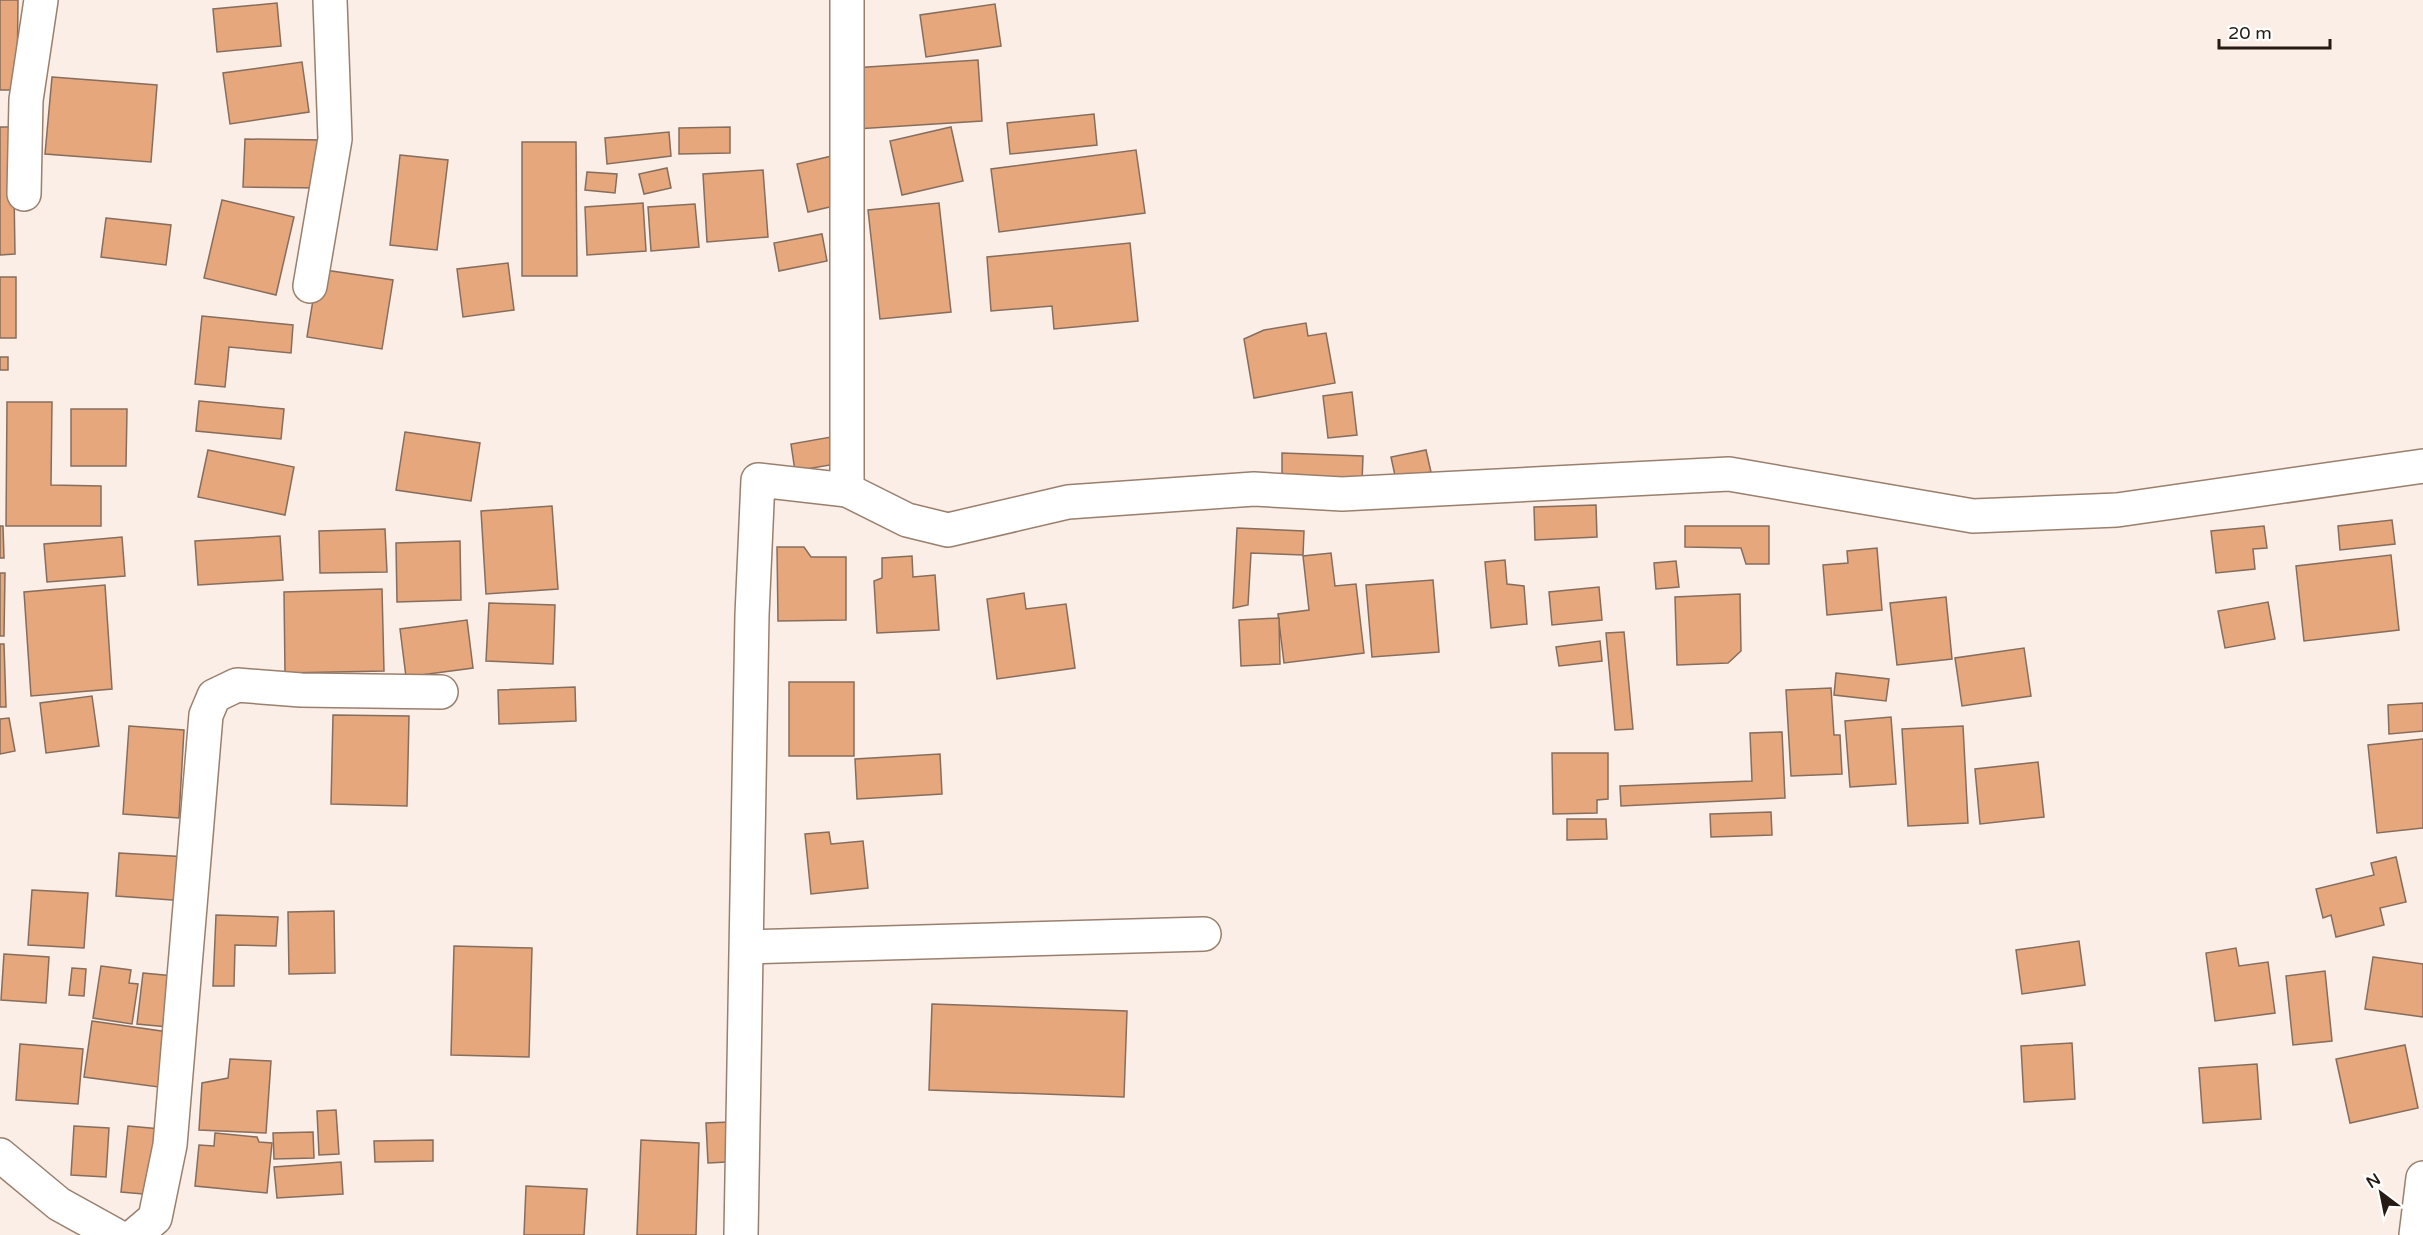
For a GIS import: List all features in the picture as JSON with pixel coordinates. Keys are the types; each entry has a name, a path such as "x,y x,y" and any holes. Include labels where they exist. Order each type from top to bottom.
{"street":[{"path":"24,194 13,100 41,0"},
{"path":"310,286 335,139 330,0"},
{"path":"847,0 847,490"},
{"path":"741,1235 748,947 752,615 758,480 847,490 907,520 948,530 1079,501 1254,489 1342,494 1728,474 1973,516 2117,510 2423,466"},
{"path":"135,1235 155,1218 170,1145 206,715 214,696 237,685 302,690 441,692"},
{"path":"748,947 1204,934"},
{"path":"0,1155 59,1204 116,1235"},
{"path":"2416,1235 2423,1178"}],"building":[{"path":"0,0 18,0 17,90 0,90"},
{"path":"277,3 281,46 217,52 213,9"},
{"path":"995,4 1001,46 926,57 920,15"},
{"path":"978,60 982,121 856,129 852,68"},
{"path":"302,62 309,112 230,124 223,73"},
{"path":"52,77 157,85 151,162 45,154"},
{"path":"1094,114 1097,145 1010,154 1007,123"},
{"path":"0,127 13,127 15,254 0,255"},
{"path":"730,127 730,153 679,154 679,128"},
{"path":"951,127 963,181 902,195 890,141"},
{"path":"669,132 671,156 607,164 605,138"},
{"path":"245,139 324,140 322,188 243,187"},
{"path":"522,142 576,142 577,276 522,276"},
{"path":"1136,150 1145,213 999,232 991,169"},
{"path":"400,155 448,160 437,250 390,245"},
{"path":"832,156 843,204 808,212 797,164"},
{"path":"667,168 671,188 644,194 639,174"},
{"path":"763,170 768,237 707,242 703,174"},
{"path":"587,172 617,174 615,193 585,190"},
{"path":"222,200 294,217 276,295 204,278"},
{"path":"643,203 646,251 587,255 585,207"},
{"path":"939,203 951,312 880,319 868,210"},
{"path":"695,204 699,247 651,251 648,207"},
{"path":"106,218 171,225 166,265 101,257"},
{"path":"822,234 827,261 779,271 774,243"},
{"path":"1130,243 1138,321 1054,329 1052,306 991,311 987,257"},
{"path":"508,263 514,310 463,317 457,269"},
{"path":"318,269 393,280 382,349 307,337"},
{"path":"0,277 16,277 16,338 0,338"},
{"path":"202,316 293,325 291,353 229,347 225,387 195,384"},
{"path":"1306,323 1308,336 1326,333 1335,383 1254,398 1244,339 1264,330"},
{"path":"0,357 8,357 8,370 0,370"},
{"path":"1352,392 1357,435 1328,438 1323,396"},
{"path":"199,401 284,409 281,439 196,431"},
{"path":"7,402 52,402 51,485 101,486 101,526 6,526"},
{"path":"71,409 127,409 126,466 71,466"},
{"path":"405,432 480,443 471,501 396,490"},
{"path":"831,437 836,464 795,471 791,444"},
{"path":"208,450 294,467 285,515 198,497"},
{"path":"1426,450 1431,472 1396,480 1391,457"},
{"path":"1282,453 1363,456 1362,482 1282,479"},
{"path":"1596,505 1597,537 1535,540 1534,507"},
{"path":"552,506 558,589 486,594 481,511"},
{"path":"2392,520 2395,544 2340,550 2338,526"},
{"path":"0,526 3,526 4,558 0,558"},
{"path":"1685,526 1769,526 1769,564 1746,564 1741,548 1685,547"},
{"path":"2264,526 2267,548 2253,549 2255,569 2216,573 2211,531"},
{"path":"1237,528 1304,531 1303,555 1251,553 1248,605 1233,608"},
{"path":"385,529 387,572 320,573 319,531"},
{"path":"280,536 283,580 198,585 195,541"},
{"path":"122,537 125,576 47,582 44,544"},
{"path":"460,541 461,600 397,602 396,543"},
{"path":"777,547 804,547 811,557 846,557 846,620 778,621"},
{"path":"1877,548 1882,610 1827,615 1823,565 1848,563 1847,551"},
{"path":"1331,553 1335,586 1356,584 1364,653 1284,663 1278,614 1309,610 1303,556"},
{"path":"2391,555 2399,630 2304,641 2296,566"},
{"path":"912,556 913,577 935,575 939,630 877,633 874,581 882,578 882,558"},
{"path":"1505,560 1507,584 1524,586 1527,624 1491,628 1485,562"},
{"path":"1676,561 1679,587 1656,589 1654,563"},
{"path":"0,573 5,573 4,636 0,636"},
{"path":"1433,580 1439,652 1372,657 1366,585"},
{"path":"105,585 112,689 31,696 24,592"},
{"path":"1599,587 1602,620 1552,625 1549,592"},
{"path":"382,589 384,671 285,673 284,592"},
{"path":"1024,593 1026,609 1066,604 1075,668 997,679 987,599"},
{"path":"1740,594 1741,651 1728,663 1677,665 1675,597"},
{"path":"1946,597 1952,659 1897,665 1890,603"},
{"path":"2268,602 2275,639 2225,648 2218,611"},
{"path":"489,603 555,605 553,664 486,661"},
{"path":"1279,618 1280,664 1241,666 1239,620"},
{"path":"467,620 473,668 406,677 400,629"},
{"path":"1624,632 1633,729 1615,730 1606,633"},
{"path":"1600,641 1602,661 1559,666 1556,647"},
{"path":"0,644 4,644 6,707 0,707"},
{"path":"2024,648 2031,696 1962,706 1955,658"},
{"path":"1836,673 1889,679 1886,701 1834,695"},
{"path":"789,682 854,682 854,756 789,756"},
{"path":"575,687 576,721 499,724 498,690"},
{"path":"1831,688 1834,735 1840,735 1842,774 1791,776 1786,690"},
{"path":"92,696 99,746 46,753 40,703"},
{"path":"2423,703 2423,731 2389,734 2388,705"},
{"path":"333,715 409,716 407,806 331,804"},
{"path":"1891,717 1896,784 1850,787 1845,721"},
{"path":"9,718 15,751 0,754 0,719"},
{"path":"129,726 184,730 179,818 123,814"},
{"path":"1963,726 1968,823 1908,826 1902,729"},
{"path":"1782,732 1785,798 1621,806 1620,786 1752,781 1750,733"},
{"path":"2423,739 2423,828 2377,833 2368,745"},
{"path":"1552,753 1608,753 1608,799 1597,800 1597,813 1553,814"},
{"path":"940,754 942,794 857,799 855,759"},
{"path":"2038,762 2044,817 1980,824 1975,769"},
{"path":"1771,812 1772,835 1711,837 1710,814"},
{"path":"1567,819 1606,819 1607,839 1567,840"},
{"path":"829,832 831,844 863,841 868,888 811,894 805,834"},
{"path":"119,853 189,857 186,901 116,896"},
{"path":"2396,857 2406,902 2380,908 2384,925 2336,937 2331,915 2323,918 2316,889 2374,875 2371,863"},
{"path":"32,890 88,893 84,948 28,945"},
{"path":"334,911 335,973 289,974 288,912"},
{"path":"216,915 278,917 276,946 235,945 234,986 213,986"},
{"path":"2079,941 2085,985 2022,994 2016,950"},
{"path":"454,946 532,948 529,1057 451,1055"},
{"path":"2236,948 2239,966 2268,962 2275,1013 2215,1021 2206,953"},
{"path":"4,954 49,957 46,1003 1,1000"},
{"path":"2373,957 2423,964 2423,1017 2365,1009"},
{"path":"101,966 131,970 129,983 138,984 132,1024 93,1018"},
{"path":"72,968 86,969 84,996 69,995"},
{"path":"2325,971 2332,1041 2293,1045 2286,976"},
{"path":"143,973 174,976 168,1027 137,1024"},
{"path":"932,1004 1127,1011 1124,1097 929,1090"},
{"path":"92,1021 168,1032 166,1088 84,1077"},
{"path":"2072,1043 2075,1099 2024,1102 2021,1046"},
{"path":"20,1044 83,1049 78,1104 16,1100"},
{"path":"2405,1045 2418,1108 2350,1123 2336,1059"},
{"path":"230,1059 271,1061 266,1133 199,1130 202,1083 228,1078"},
{"path":"2257,1064 2261,1119 2203,1123 2199,1068"},
{"path":"336,1110 339,1154 319,1155 317,1111"},
{"path":"730,1122 746,1161 708,1163 706,1123"},
{"path":"74,1126 109,1128 106,1177 71,1175"},
{"path":"128,1126 172,1130 166,1196 121,1192"},
{"path":"313,1132 314,1158 274,1159 273,1133"},
{"path":"215,1133 257,1137 259,1142 272,1143 267,1193 195,1186 199,1145 214,1146"},
{"path":"433,1140 433,1161 375,1162 374,1141"},
{"path":"641,1140 699,1143 696,1235 637,1235"},
{"path":"341,1162 343,1194 277,1198 274,1167"},
{"path":"526,1186 587,1189 584,1235 524,1235"}]}
